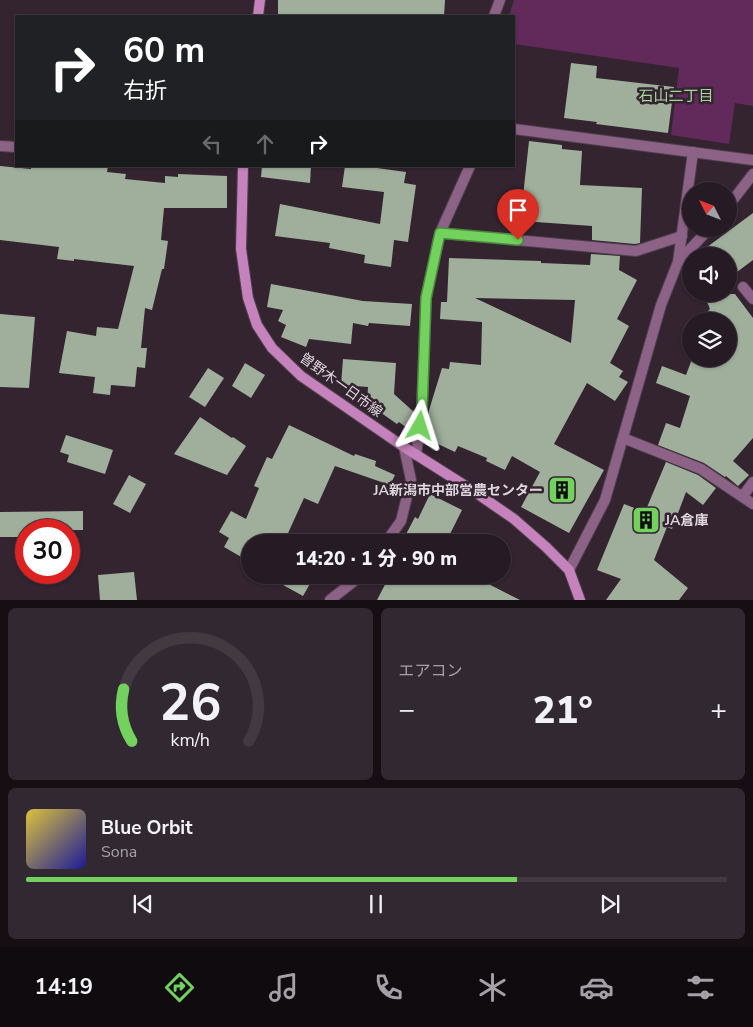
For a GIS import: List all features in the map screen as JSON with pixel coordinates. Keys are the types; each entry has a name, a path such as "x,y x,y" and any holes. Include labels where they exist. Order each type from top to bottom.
{"main road":[{"path":"258,15 260,0"},
{"name":"曽野木一日市線","path":"243,167 241,248 248,298 257,325 272,348 301,376 404,447 514,519 570,570 580,600"}],"street":[{"path":"494,15 500,0"},
{"path":"515,129 753,160"},
{"path":"0,146 15,147"},
{"path":"689,182 693,152"},
{"path":"416,455 422,411 426,298 440,233 470,167"},
{"path":"738,193 753,174"},
{"path":"440,233 636,251 682,236 678,262 660,306 605,500 570,570"},
{"path":"678,262 701,238"},
{"path":"743,287 753,299"},
{"path":"623,438 701,468 753,504"},
{"path":"392,534 401,521 411,480 404,447"},
{"path":"743,496 753,482"},
{"path":"330,600 350,584"}],"shaded area":[{"path":"514,0 753,0 753,106 735,103 729,144 671,135 679,68 515,44 515,15 509,15"}],"building":[{"path":"278,0 445,0 444,15 278,15"},
{"path":"571,63 597,66 596,78 674,87 668,133 564,118"},
{"path":"529,141 562,145 562,149 582,151 580,185 642,188 640,243 592,240 592,226 522,221"},
{"path":"0,166 31,169 31,167 108,167 107,172 126,174 125,179 165,183 165,176 178,177 178,174 227,176 227,208 164,208 161,240 168,241 164,269 162,269 152,310 145,308 141,348 147,348 145,368 137,367 135,387 111,385 110,395 93,393 95,377 59,373 67,331 96,336 97,327 118,329 134,266 74,259 74,261 57,259 59,247 0,240"},
{"path":"262,167 311,167 310,183 261,177"},
{"path":"345,167 369,167 406,172 404,183 416,185 408,242 394,240 391,267 364,263 365,255 329,248 330,243 275,236 280,204 380,224 384,192 342,187"},
{"path":"753,213 753,260 737,272 737,247 707,247 719,238 738,238 738,224"},
{"path":"591,254 620,256 619,270 637,280 617,319 629,326 610,363 623,371 619,377 628,382 615,401 587,383 554,444 604,470 569,533 521,507 540,472 512,456 505,470 486,461 487,458 458,446 455,452 425,438 429,410 442,368 449,369 450,362 481,365 482,322 440,319 441,302 447,302 449,258 541,261 541,263 590,265","holes":["475,298 575,300 571,343"]},
{"path":"271,284 363,301 412,304 410,326 369,323 368,326 353,323 351,344 309,339 306,347 281,337 286,325 278,321 283,310 267,307"},
{"path":"737,297 753,318 753,438 733,461 749,475 738,486 726,476 704,463 658,445 666,423 680,428 690,396 656,383 662,366 686,375 689,367 737,367 737,312 709,312 710,309 707,302 737,302"},
{"path":"0,314 35,317 29,388 0,387"},
{"path":"343,359 396,363 394,394 415,413 412,432 367,403 368,387 341,385"},
{"path":"245,363 265,375 251,398 232,386"},
{"path":"208,368 224,378 205,407 189,397"},
{"path":"200,417 246,446 227,475 174,454"},
{"path":"289,425 354,456 355,454 376,461 375,466 395,475 390,485 335,466 318,504 304,498 288,534 241,534 241,557 224,547 229,538 219,532 231,511 246,519 259,488 254,486 267,457 272,459"},
{"path":"66,435 113,450 105,474 67,462 69,455 60,452"},
{"name":"JA倉庫","path":"666,462 698,475 716,488 703,505 686,492 672,529 667,527 654,560 688,588 679,600 606,600 621,579 597,570 624,504 645,512"},
{"path":"129,475 146,484 130,513 113,504"},
{"path":"430,494 462,510 450,534 406,534 415,517 418,519"},
{"path":"83,511 83,530 80,530 80,519 15,519 15,537 0,537 0,512"},
{"path":"134,572 137,600 100,600 98,575"},
{"path":"281,584 310,584 303,596"},
{"path":"385,584 489,584 520,600 377,600"}],"place":[{"name":"JA新潟市中部営農センター","path":"562,490"},
{"name":"JA倉庫","path":"646,520"}],"district":[{"name":"石山二丁目","path":"676,96"}],"route":[{"path":"420,426 426,298 440,233 518,240"}]}
